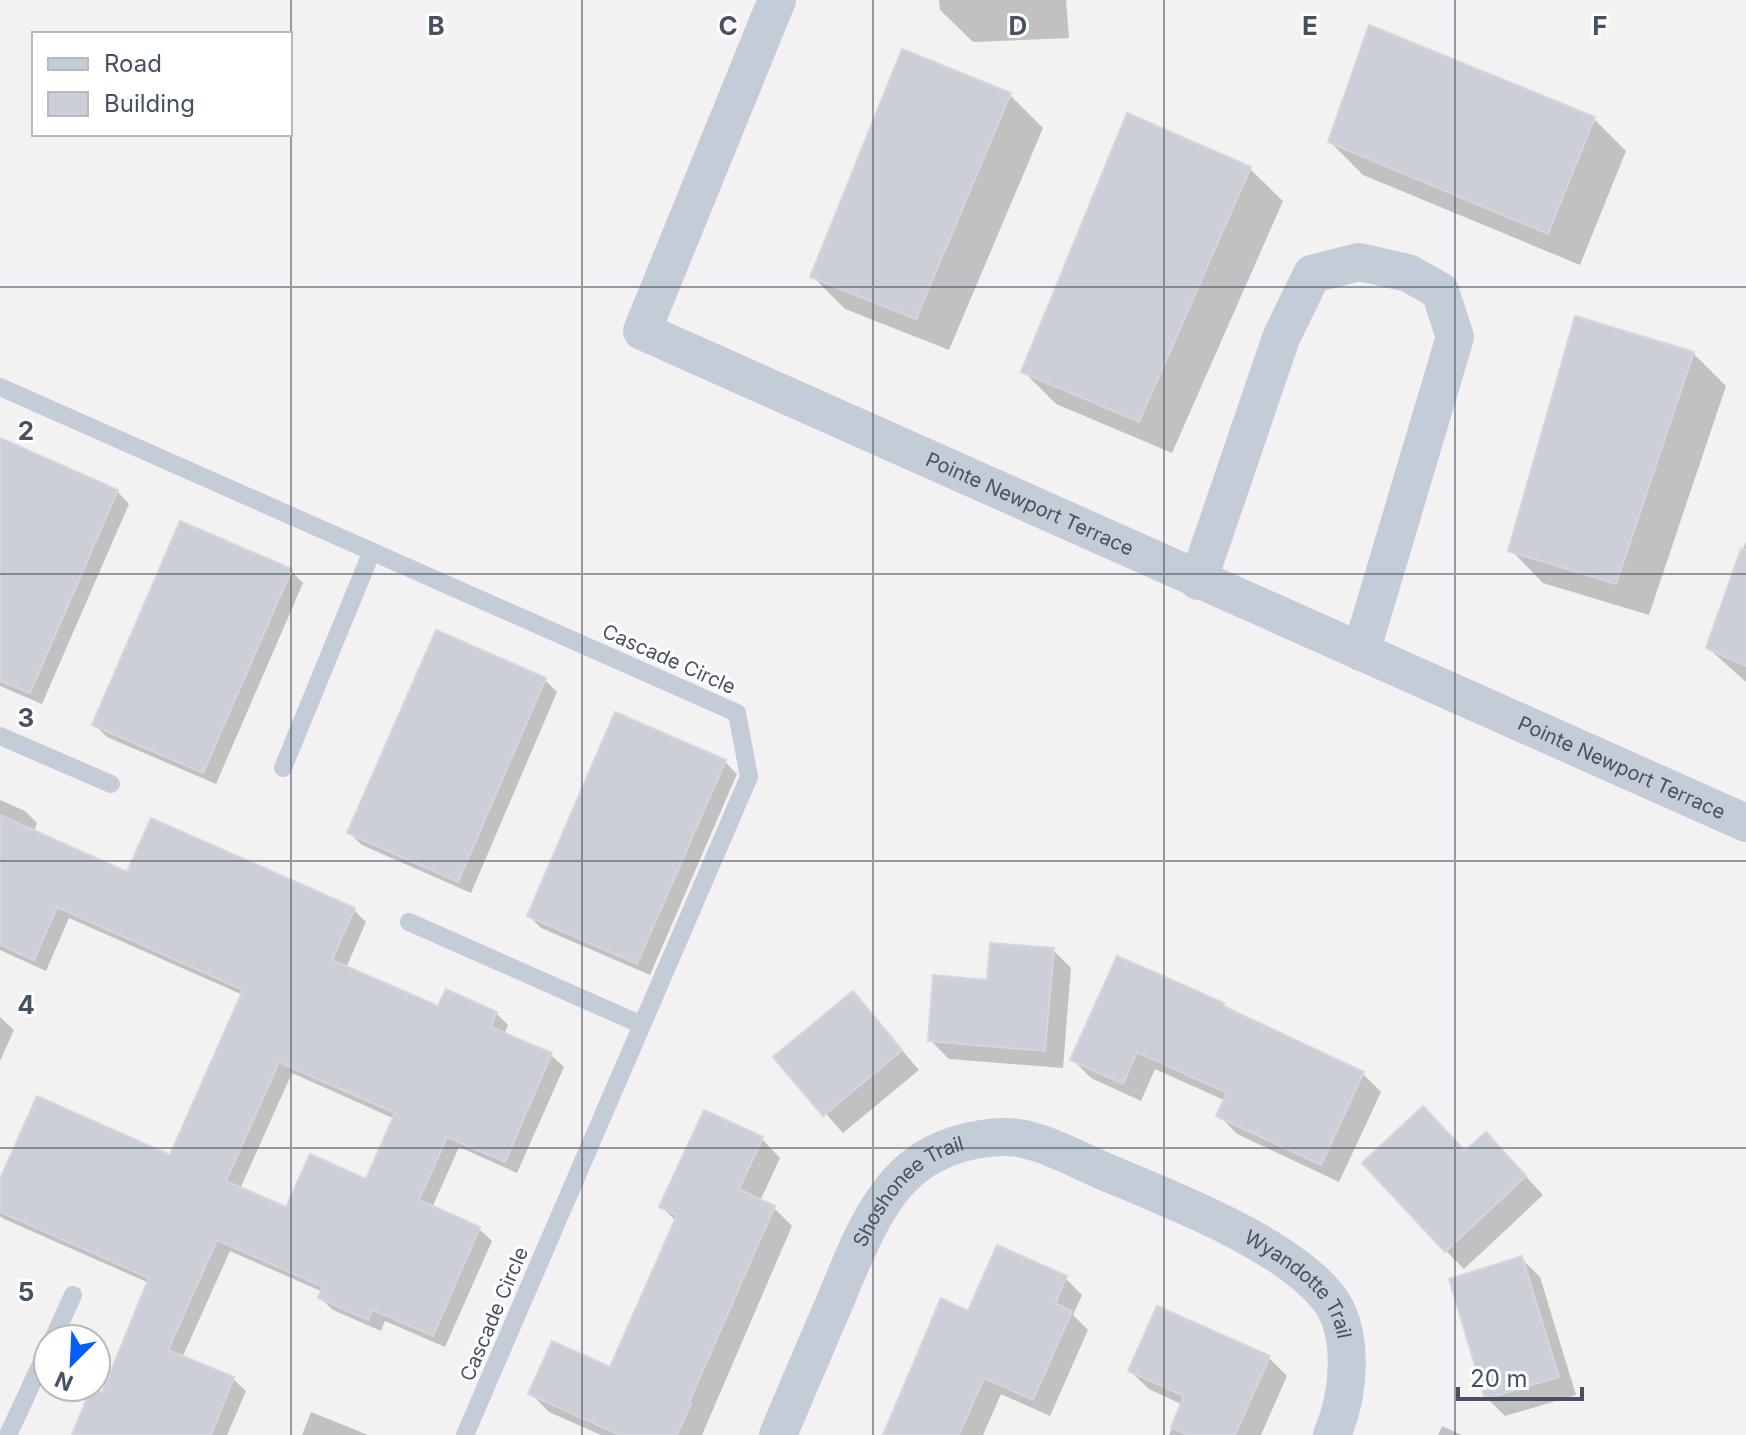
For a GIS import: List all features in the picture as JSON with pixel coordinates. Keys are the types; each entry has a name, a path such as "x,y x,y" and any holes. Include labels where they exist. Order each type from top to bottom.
{"street":[{"name":"Pointe Newport Terrace","path":"777,0 642,331 1746,823"},
{"path":"1198,581 1281,338 1312,274 1359,262 1408,273 1440,291 1455,337 1361,652"},
{"name":"Shoshonee Trail","path":"778,1435 870,1221 898,1182 933,1154 985,1138 1027,1139 1156,1193"},
{"name":"Wyandotte Trail","path":"1156,1193 1252,1239 1294,1264 1329,1297 1345,1335 1347,1376 1332,1435"}],"lane":[{"name":"Cascade Circle","path":"0,387 737,713 749,777 465,1435"},
{"path":"283,768 372,551"},
{"path":"0,736 111,784"},
{"path":"409,922 642,1025"},
{"path":"60,1323 73,1295"},
{"path":"8,1435 32,1383"}],"building":[{"path":"1369,25 1595,117 1548,234 1328,142"},
{"path":"902,49 1011,93 916,319 810,277"},
{"path":"1127,113 1251,167 1139,422 1021,372"},
{"path":"1575,316 1694,352 1616,584 1508,551"},
{"path":"0,438 118,490 30,693 0,681"},
{"path":"180,521 292,569 203,773 92,725"},
{"path":"1741,549 1746,550 1746,666 1706,648"},
{"path":"436,630 546,678 458,882 347,833"},
{"path":"615,712 726,760 637,964 527,916"},
{"path":"0,815 127,872 151,818 355,908 332,960 438,1006 446,989 497,1012 491,1027 552,1053 505,1162 447,1137 419,1200 480,1227 433,1336 373,1310 368,1320 318,1298 323,1287 217,1240 168,1350 234,1377 211,1435 72,1435 85,1403 112,1403 112,1369 149,1278 0,1212 0,1179 37,1096 170,1155 243,990 57,907 34,960 0,945","holes":["279,1062 395,1113 366,1179 310,1154 286,1207 226,1181"]},
{"path":"990,943 1054,948 1045,1051 928,1041 933,975 987,980"},
{"path":"1117,956 1224,1003 1223,1006 1364,1072 1321,1165 1216,1116 1227,1093 1137,1052 1123,1084 1070,1060"},
{"path":"853,991 902,1050 823,1116 773,1057"},
{"path":"1423,1106 1465,1151 1486,1132 1526,1176 1445,1252 1362,1163"},
{"path":"704,1110 763,1137 739,1189 775,1206 677,1435 620,1435 528,1394 552,1341 610,1367 677,1215 659,1207"},
{"path":"997,1245 1067,1276 1055,1303 1072,1311 1033,1400 984,1378 959,1435 883,1435 941,1298 968,1311"},
{"path":"1522,1256 1559,1377 1485,1399 1449,1279"},
{"path":"1157,1306 1270,1356 1235,1435 1188,1435 1171,1427 1184,1396 1128,1371"}]}
